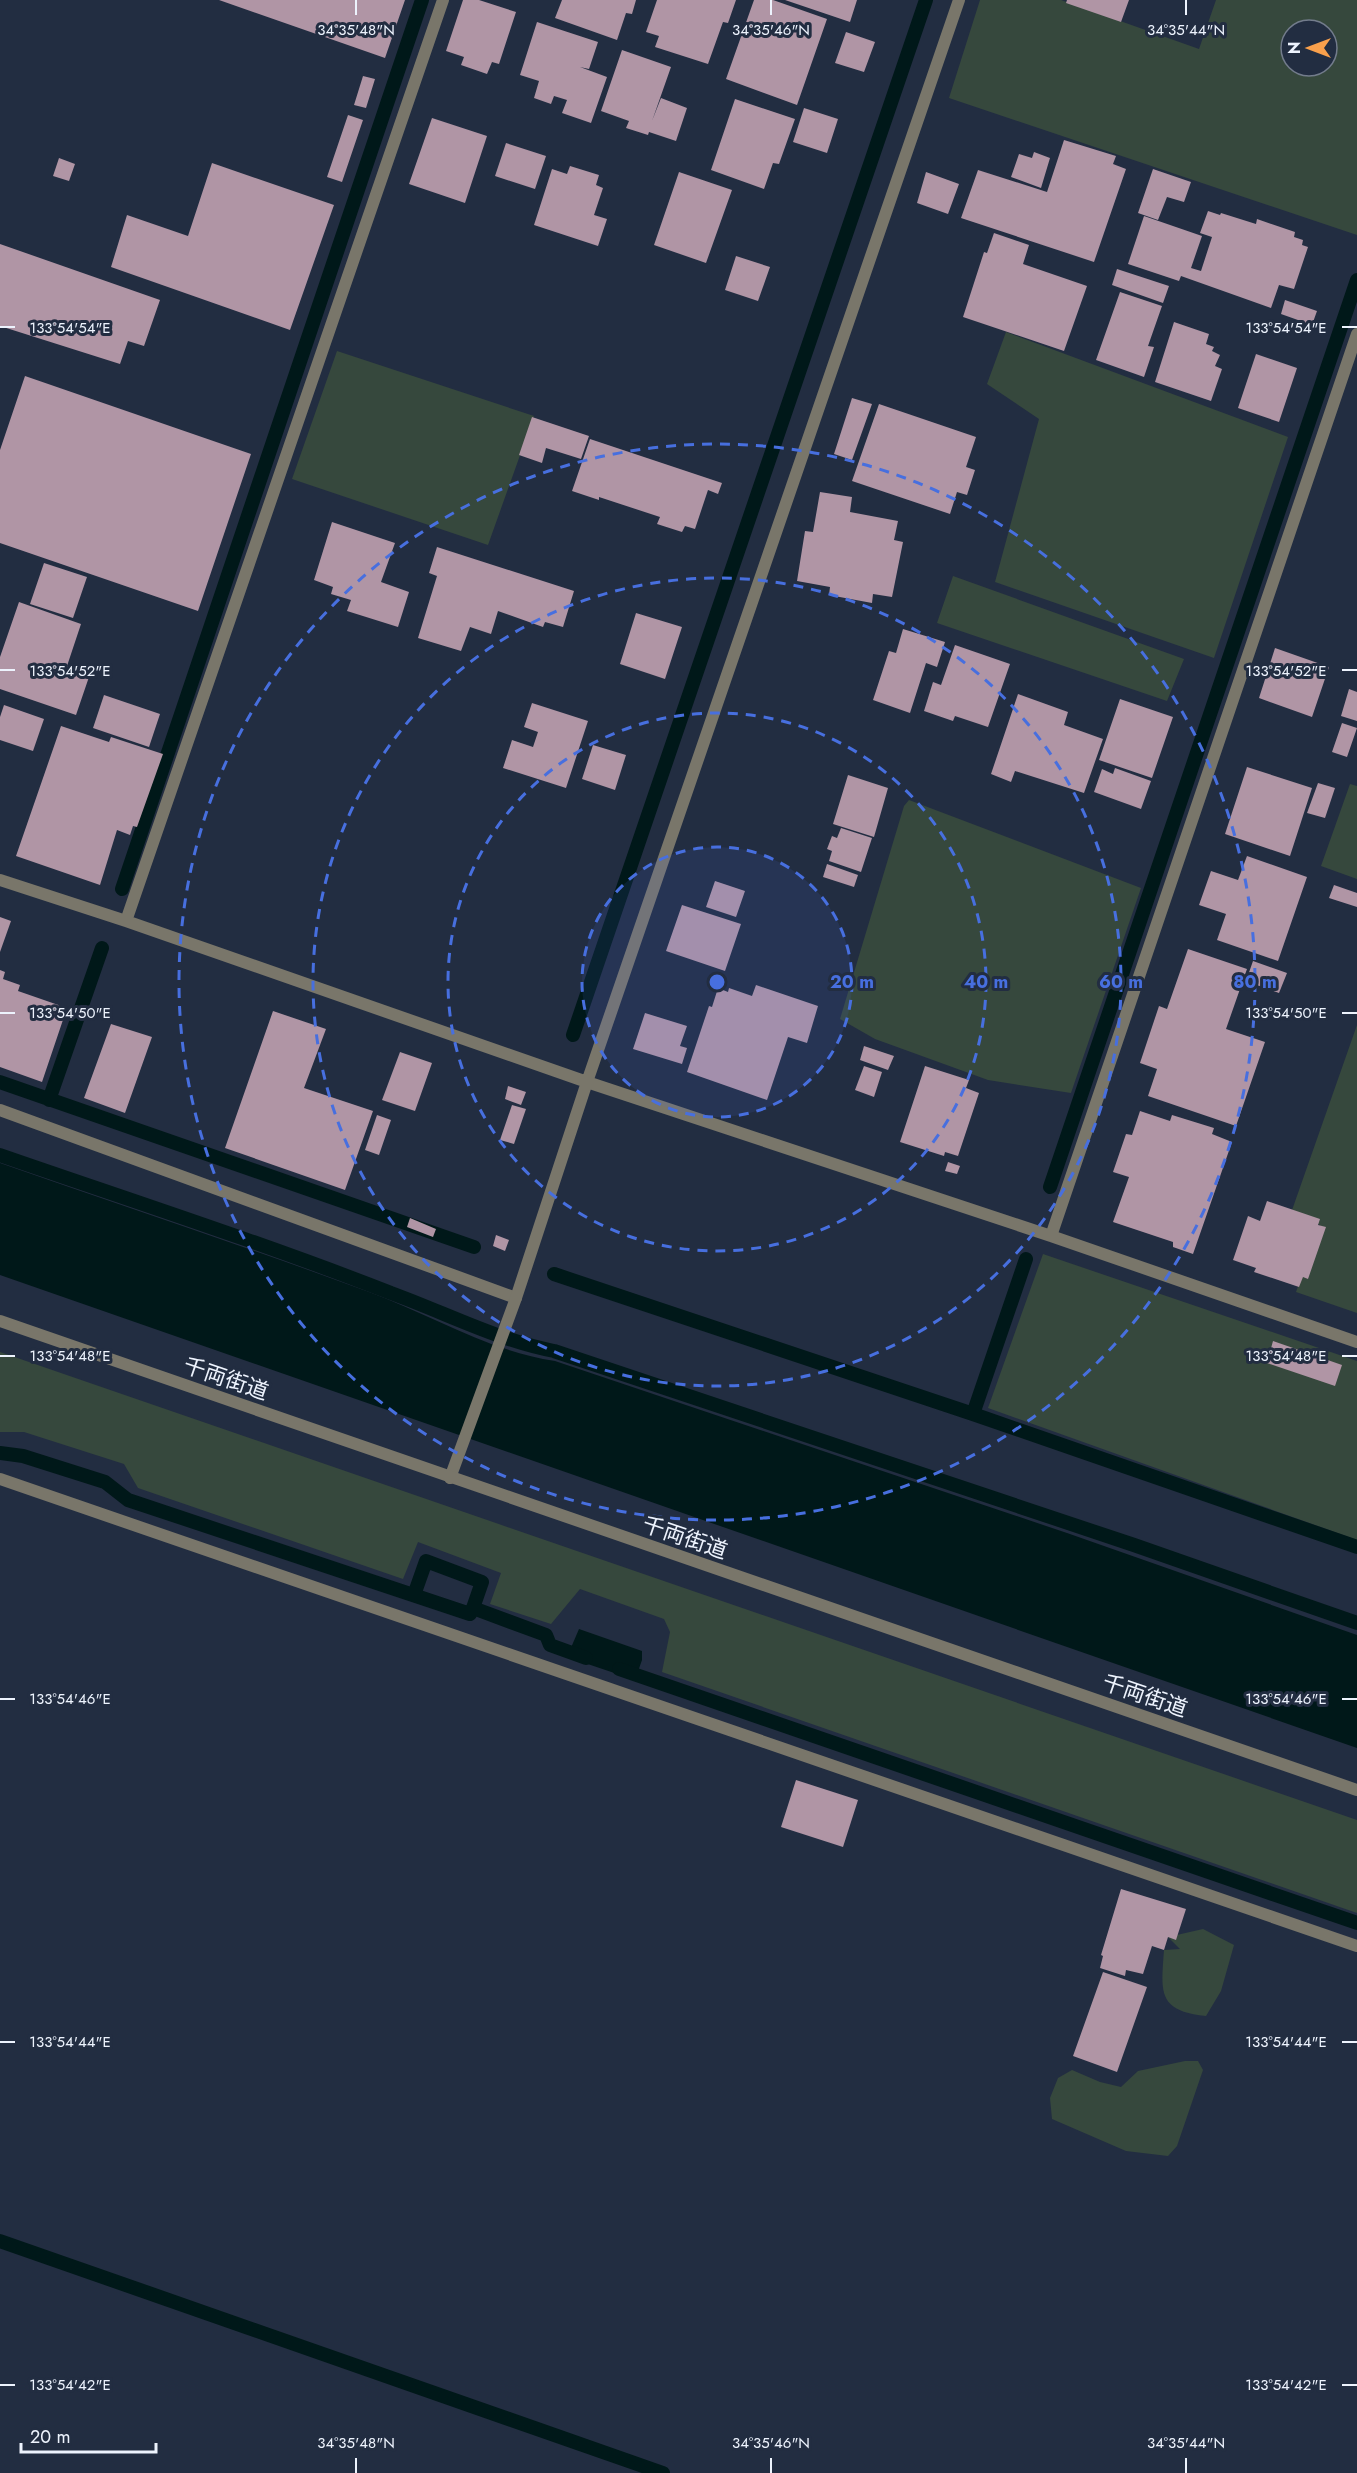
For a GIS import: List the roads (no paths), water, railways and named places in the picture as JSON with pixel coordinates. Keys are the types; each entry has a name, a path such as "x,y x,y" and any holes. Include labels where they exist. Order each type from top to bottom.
{"street":[{"path":"126,921 443,0"},
{"path":"450,1478 516,1298 587,1082 959,0"},
{"path":"1051,1236 1357,334"},
{"path":"0,880 126,921 587,1082 1051,1236 1357,1342"},
{"path":"0,1110 516,1298"},
{"name":"千両街道","path":"0,1321 1357,1790"},
{"path":"0,1479 1357,1946"}],"waterway":[{"path":"122,889 422,0"},
{"path":"573,1035 926,0"},
{"path":"1050,1187 1357,280"},
{"path":"49,1100 102,948"},
{"path":"0,1082 474,1247"},
{"path":"0,1155 294,1257 512,1340 554,1351 1134,1545 1357,1623"},
{"path":"973,1414 1026,1259"},
{"path":"554,1274 973,1414 1357,1547"},
{"path":"0,1453 23,1456 105,1482 128,1500 470,1614 473,1608 546,1635 550,1645 586,1658"},
{"path":"414,1595 426,1561 482,1582 473,1608"},
{"path":"619,1669 1357,1923"},
{"path":"0,2241 663,2473"}]}
